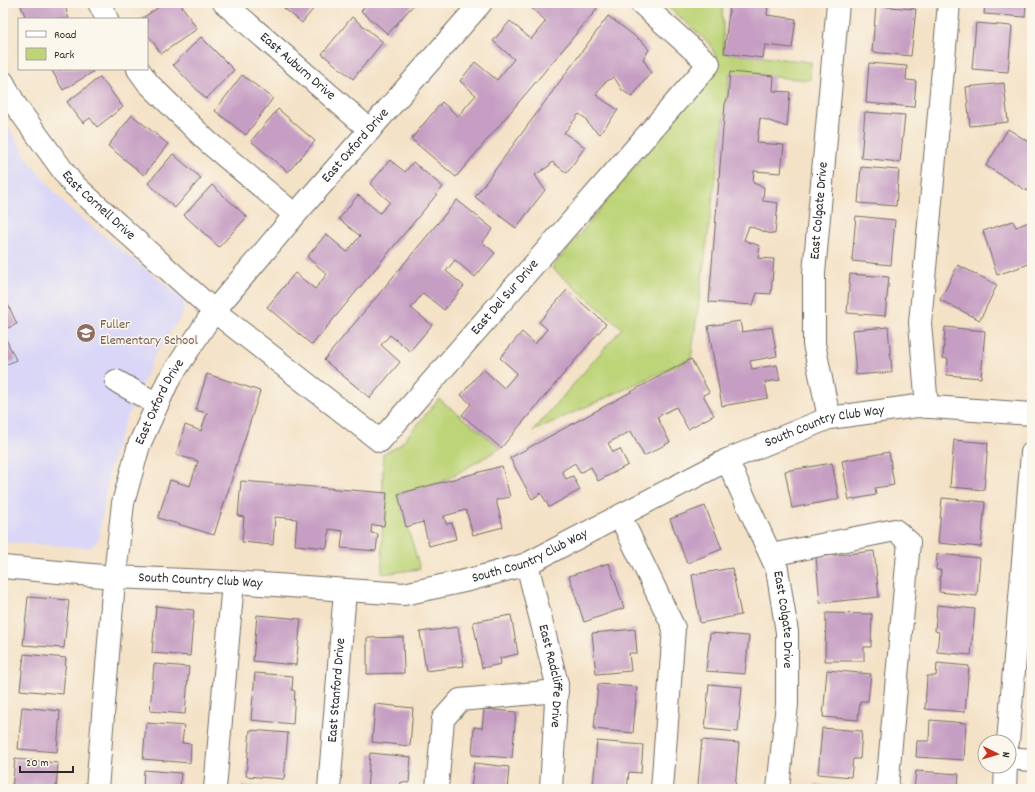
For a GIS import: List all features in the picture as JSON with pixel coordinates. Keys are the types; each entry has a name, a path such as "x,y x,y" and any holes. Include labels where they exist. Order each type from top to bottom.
{"street":[{"path":"100,3 107,18"},
{"name":"East Auburn Drive","path":"224,3 370,130"},
{"name":"East Oxford Drive","path":"97,789 114,577 123,503 139,445 168,381 214,311 295,215 481,3"},
{"name":"East Del Sur Drive","path":"214,311 380,441 709,64 641,3"},
{"name":"East Colgate Drive","path":"829,418 814,344 814,274 838,3"},
{"path":"927,407 920,323 949,3"},
{"path":"139,70 148,82 208,142 295,215"},
{"name":"East Cornell Drive","path":"3,82 16,106 72,183 214,311"},
{"path":"116,381 157,404"},
{"name":"South Country Club Way","path":"3,567 114,577 233,582 404,594 469,580 527,564 728,460 829,418 917,406 1032,414"},
{"path":"1009,734 1032,453"},
{"name":"East Colgate Drive","path":"728,460 778,569 787,632 787,704 778,789"},
{"path":"620,516 674,628 662,789"},
{"path":"771,555 895,530 909,542 887,789"},
{"name":"East Radcliffe Drive","path":"527,564 557,684 551,789"},
{"path":"215,789 233,582"},
{"name":"East Stanford Drive","path":"329,789 345,591"},
{"path":"437,789 443,719 460,700 557,690"},
{"path":"1017,759 1032,760"},
{"path":"1005,789 1006,774"}],"shaded area":[{"name":"Fuller Elementary School","path":"3,117 31,164 66,206 181,297 184,303 184,311 155,355 122,429 109,470 99,538 91,548 3,542"}],"green space":[{"path":"664,3 722,3 724,53 811,62 810,80 730,73 691,359 533,431 622,328 552,268 719,64 710,44"},
{"path":"439,399 501,448 442,482 398,494 420,569 382,574 383,454 399,446"}],"building":[{"path":"20,3 64,3 69,18 26,18"},
{"path":"165,3 180,3 197,29 161,54 148,34 148,18 142,18"},
{"path":"278,3 318,3 302,23"},
{"path":"368,3 415,3 388,34 361,11"},
{"path":"526,3 590,3 597,9 456,177 411,139 442,102 458,116 476,95 460,81 475,62 497,80 514,59 493,41 510,21 531,39 546,21"},
{"path":"730,3 768,3 767,15 796,19 792,48 765,45 763,58 724,53"},
{"path":"985,3 1026,3 1025,17 984,14"},
{"path":"876,6 916,9 911,56 872,52"},
{"path":"608,16 644,43 649,50 643,59 651,72 632,97 622,90 614,77 604,83 596,95 618,110 600,134 590,126 585,118 579,114 564,133 585,147 567,173 552,162 549,166 535,175 545,190 516,228 475,197"},
{"path":"352,17 383,42 353,79 322,54"},
{"path":"976,23 1012,26 1008,72 972,69"},
{"path":"201,37 234,70 206,99 173,65"},
{"path":"869,63 907,66 906,80 916,81 914,107 866,103"},
{"path":"52,70 92,70 93,72 63,90"},
{"path":"730,72 774,76 773,91 790,92 787,127 760,118 757,143 784,145 781,173 754,171 753,183 764,187 763,201 778,203 775,234 749,226 744,240 760,246 758,258 774,259 771,294 757,293 753,305 709,302 725,104 728,97"},
{"path":"242,75 273,98 246,135 215,111"},
{"path":"100,77 123,107 97,127 90,118 83,123 67,102"},
{"path":"1004,83 1008,122 970,126 966,87"},
{"path":"278,109 315,141 288,172 251,141"},
{"path":"865,112 905,115 900,162 861,158"},
{"path":"132,115 168,144 144,175 108,146"},
{"path":"1008,129 1032,144 1032,184 1027,191 986,166"},
{"path":"173,154 201,178 175,208 148,183"},
{"path":"390,160 405,172 413,162 443,187 312,345 267,307 295,273 315,289 327,274 307,257 326,234 347,252 360,236 339,219 358,195 380,213 390,202 370,184"},
{"path":"861,167 899,170 896,206 858,203"},
{"path":"212,185 247,217 219,247 184,215"},
{"path":"457,200 493,229 482,242 495,253 475,277 455,260 446,271 464,286 444,310 423,293 411,308 432,325 410,351 390,335 381,345 400,362 370,398 324,360"},
{"path":"856,216 895,220 891,265 852,261"},
{"path":"1013,221 1016,227 1029,222 1032,232 1032,263 997,275 983,231"},
{"path":"958,265 997,285 980,320 940,300"},
{"path":"850,274 889,277 885,316 847,313"},
{"path":"567,290 606,324 501,448 462,415 471,404 461,395 483,369 504,388 517,373 500,358 522,332 535,344 547,329 539,322"},
{"path":"3,294 17,324 3,330"},
{"path":"740,321 742,332 772,327 777,356 750,361 752,369 777,365 780,380 765,382 768,398 722,406 708,326"},
{"path":"888,327 892,372 856,375 852,330"},
{"path":"945,327 985,331 981,378 947,375 948,359 943,358"},
{"path":"3,333 16,360 3,366"},
{"path":"691,359 709,392 703,395 714,415 688,429 676,407 657,417 670,442 644,456 631,431 608,443 613,452 620,449 628,465 598,481 591,467 580,473 575,463 562,471 566,479 573,476 580,490 549,507 541,493 532,499 510,458"},
{"path":"207,374 260,391 214,535 158,518 170,480 190,486 198,461 176,455 185,425 201,431 207,413 196,410"},
{"path":"954,440 988,443 984,490 950,487"},
{"path":"889,452 894,485 875,488 876,495 849,500 842,461"},
{"path":"832,463 839,499 792,508 785,471"},
{"path":"502,466 510,497 496,500 503,527 473,535 466,510 444,516 446,524 452,523 456,539 429,546 423,522 406,527 398,494"},
{"path":"241,481 387,493 384,526 372,525 371,533 378,534 376,551 341,548 343,531 329,529 327,548 295,545 297,519 275,517 273,545 242,542 244,517 238,516"},
{"path":"942,498 985,502 981,547 938,543"},
{"path":"705,506 722,549 687,563 670,519"},
{"path":"874,551 879,597 820,603 816,557"},
{"path":"937,554 980,558 977,596 939,592 941,570 936,570"},
{"path":"609,563 624,608 584,622 569,576"},
{"path":"732,568 741,615 700,623 692,575"},
{"path":"28,597 69,600 64,648 23,645"},
{"path":"937,605 975,609 971,655 937,652 939,632 935,631"},
{"path":"156,606 194,610 190,656 152,653"},
{"path":"826,613 872,614 871,647 864,647 864,661 825,661"},
{"path":"257,615 301,619 296,665 253,661"},
{"path":"511,615 518,654 500,658 501,664 482,668 473,622"},
{"path":"458,627 464,666 426,671 420,632"},
{"path":"635,629 637,653 629,653 631,671 596,674 592,633"},
{"path":"710,633 749,636 745,674 706,671"},
{"path":"403,637 404,673 367,674 367,638"},
{"path":"24,654 66,658 63,694 20,690"},
{"path":"937,663 969,666 965,712 925,709 927,676 936,676"},
{"path":"154,664 189,667 185,714 150,711"},
{"path":"827,670 871,674 868,701 860,701 858,720 823,717"},
{"path":"255,673 293,676 292,690 295,691 293,724 251,720"},
{"path":"598,684 637,687 633,733 594,729"},
{"path":"709,684 742,687 738,732 705,729"},
{"path":"375,704 413,708 410,746 372,742"},
{"path":"22,707 60,711 57,752 18,749"},
{"path":"484,709 516,712 512,758 472,755 474,727 482,728"},
{"path":"930,720 966,723 964,760 916,757 917,741 929,741"},
{"path":"146,723 184,726 182,743 191,744 190,763 143,759"},
{"path":"822,728 862,731 860,759 853,759 851,777 818,774"},
{"path":"250,730 288,733 284,779 246,776"},
{"path":"702,740 739,743 735,789 698,785"},
{"path":"597,741 643,745 641,773 629,772 627,789 593,787"},
{"path":"370,753 411,757 409,783 401,782 400,789 367,789"},
{"path":"15,759 58,763 56,789 12,789"},
{"path":"474,763 509,767 507,789 471,789"},
{"path":"144,770 181,773 180,789 143,789"},
{"path":"916,771 959,774 958,789 914,789"},
{"path":"816,785 852,788 852,789 815,789"},
{"path":"242,786 267,788 267,789 241,789"}],"place":[{"name":"Fuller Elementary School","path":"86,333"}]}
